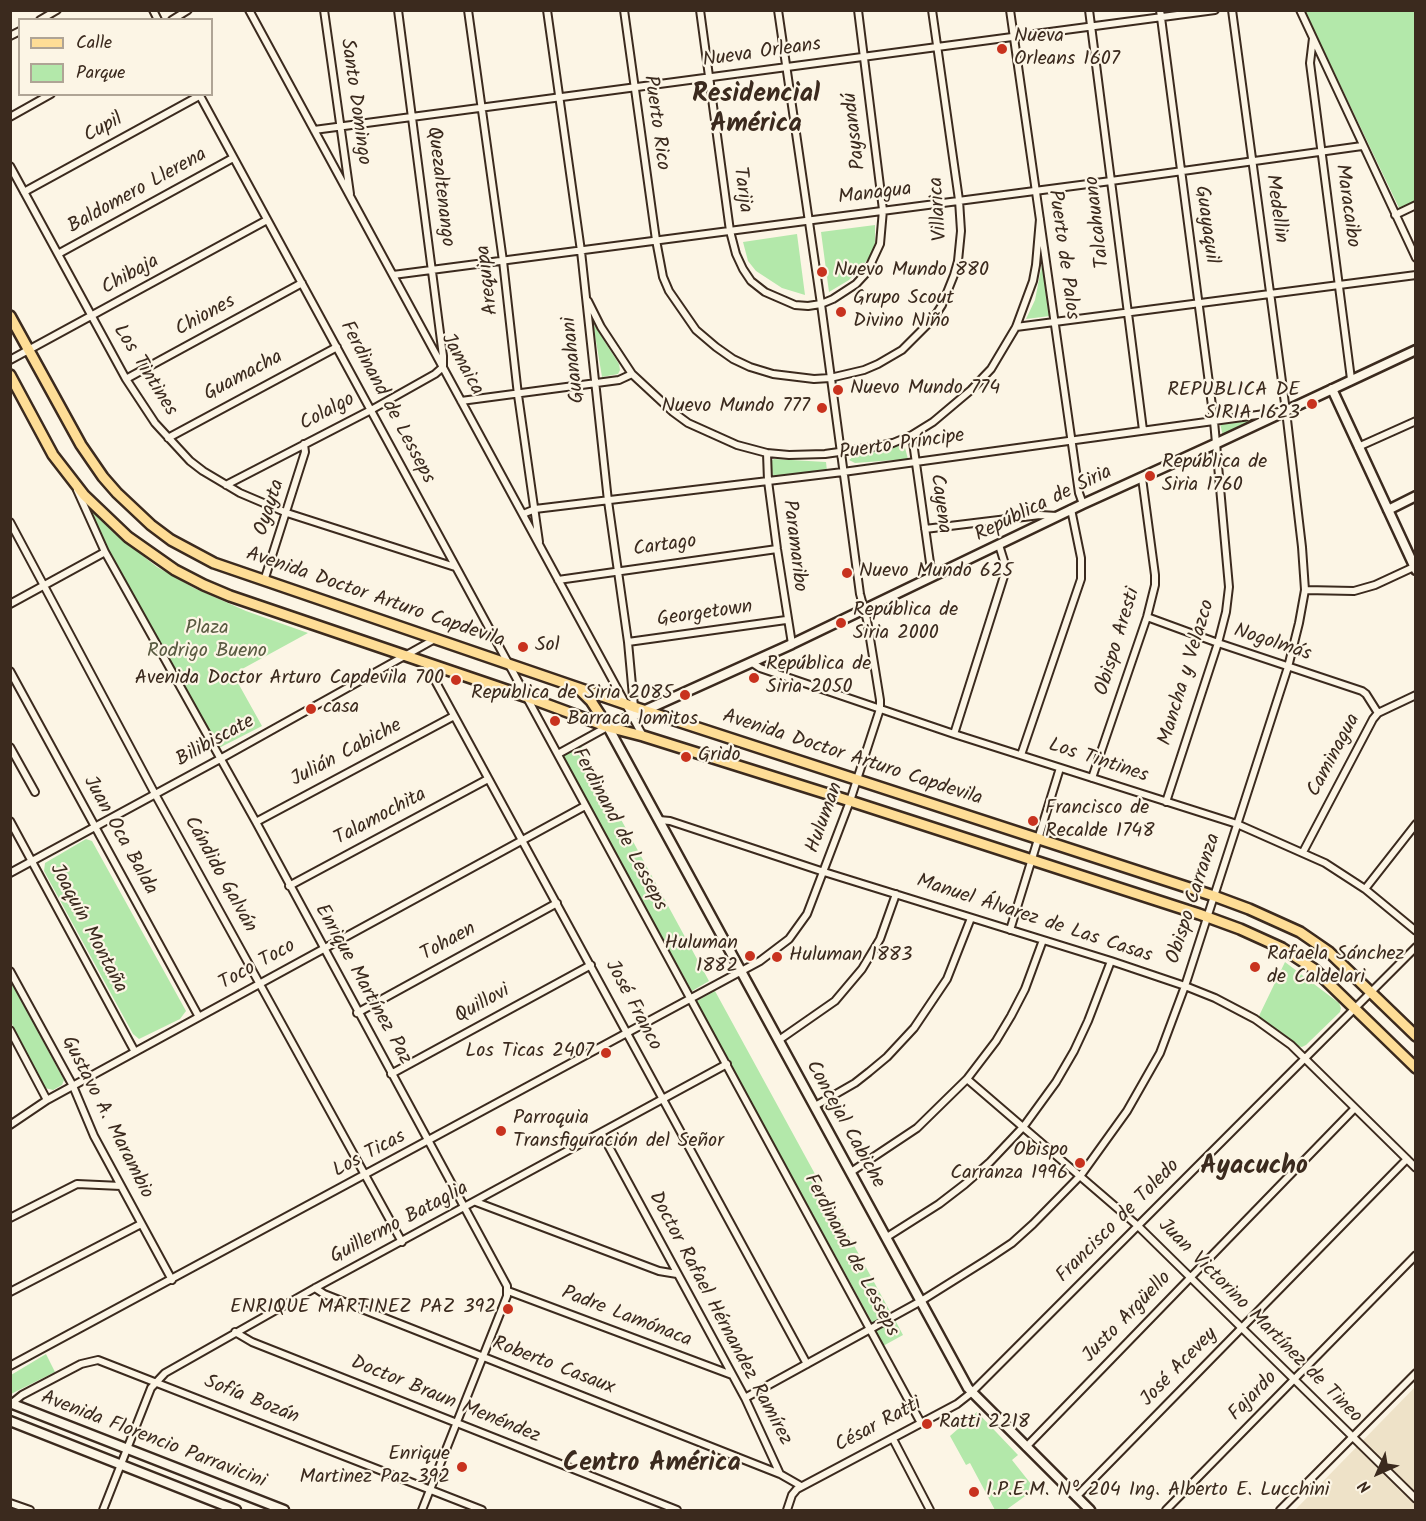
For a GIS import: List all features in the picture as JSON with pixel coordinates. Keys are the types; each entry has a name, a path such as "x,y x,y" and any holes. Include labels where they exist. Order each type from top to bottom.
{"main road":[{"name":"Avenida Doctor Arturo Capdevila","path":"10,316 81,445 103,477 151,525 179,544 214,563 576,686 634,709 1214,896 1288,926 1313,940 1338,959 1416,1036"},
{"name":"República de Siria","path":"608,727 634,709 792,644 1071,509 1416,350"},
{"name":"Avenida Doctor Arturo Capdevila","path":"10,375 53,454 77,486 110,522 175,570 230,596 527,697 608,727 850,801 1207,916 1282,948 1314,969 1416,1068"},
{"path":"1332,389 1415,568"},
{"path":"1388,510 1416,496"},
{"path":"576,686 591,701 608,727"},
{"name":"Concejal Cabiche","path":"608,727 971,1393 1090,1510"},
{"name":"Avenida Florencio Parravicini","path":"11,1403 284,1510"},
{"name":"Avenida Florencio Parravicini","path":"10,1421 236,1510"}],"street":[{"path":"43,18 57,10"},
{"path":"175,18 188,10"},
{"name":"Jamaica","path":"249,10 558,580 634,709 643,736"},
{"name":"Santo Domingo","path":"324,10 351,198"},
{"name":"Quezaltenango","path":"398,10 433,270 443,356 442,367"},
{"name":"Arequipa","path":"468,10 540,546"},
{"name":"Guanahani","path":"548,10 580,251 608,501 628,642 634,709"},
{"name":"Puerto Rico","path":"624,10 633,88 656,240"},
{"name":"Tarija","path":"700,10 730,231"},
{"name":"Huluman","path":"741,971 789,939 807,914 850,801 880,709 867,620 860,594 778,10"},
{"name":"Paysandú","path":"730,231 736,254 751,281 765,292 787,302 802,305 821,304 845,292 867,272 880,244 883,210 858,10"},
{"name":"Villarica","path":"656,240 660,267 669,291 696,330 716,347 750,367 797,378 830,378 864,370 889,358 912,341 933,319 948,291 958,261 961,231 959,200 932,10"},
{"name":"Puerto de Palos","path":"1010,10 1079,494 1083,504"},
{"name":"Talcahuano","path":"1089,10 1126,312 1143,430"},
{"name":"Nueva Orleans","path":"314,130 1014,38 1161,14 1215,10"},
{"name":"Medellin","path":"1232,10 1286,411"},
{"path":"1300,10 1416,258"},
{"name":"Guayaquil","path":"1161,14 1214,421 1215,444"},
{"name":"Maracaibo","path":"1312,38 1310,63 1351,380"},
{"path":"10,117 47,96"},
{"name":"Cupil","path":"24,192 197,96"},
{"name":"Ferdinand de Lesseps","path":"200,96 921,1423"},
{"name":"Managua","path":"393,275 1362,146"},
{"name":"Baldomero Llerena","path":"58,254 233,158"},
{"name":"Los Tintines","path":"10,166 126,380 150,416 190,461 226,485 287,513 455,567"},
{"path":"1395,215 1416,205"},
{"path":"585,292 601,327 632,374 688,423 737,445 767,453 789,455 840,453 893,443 912,435 951,409 991,369 1016,327 1033,281 1040,219"},
{"name":"Chibaja","path":"10,360 267,220"},
{"path":"1016,327 1416,275"},
{"name":"Chiones","path":"126,380 302,283"},
{"name":"Guamacha","path":"168,438 337,347"},
{"name":"Colalgo","path":"226,485 371,410 435,374 442,367"},
{"path":"461,401 594,384 624,379 632,374"},
{"name":"Puerto Príncipe","path":"523,514 536,509 843,472 1286,411"},
{"name":"Obispo Carranza","path":"745,1398 921,1301 1012,1243 1081,1175 1105,1144 1149,1075 1160,1053 1185,986 1288,667 1299,623 1305,590 1286,411"},
{"path":"1358,447 1416,421"},
{"name":"Cayena","path":"912,435 932,577"},
{"name":"Oyayta","path":"264,581 305,452 304,444"},
{"name":"Mancha y Velazco","path":"1166,802 1226,612 1229,586 1215,444"},
{"name":"Paramaribo","path":"767,453 768,481 786,620 792,644"},
{"name":"Obispo Aresti","path":"1092,778 1147,617 1155,585 1142,478"},
{"name":"Enrique Martínez Paz","path":"77,486 80,498 105,552 256,822 508,1291"},
{"path":"1021,754 1081,579 1081,558 1071,509"},
{"path":"925,529 1040,515 1057,516"},
{"name":"Cándido Galván","path":"10,522 156,794 402,1242"},
{"path":"954,734 1004,576 1004,561 999,545"},
{"name":"Cartago","path":"558,580 777,549"},
{"path":"10,604 105,552"},
{"path":"1305,590 1354,591 1415,568"},
{"name":"Nogolmás","path":"1147,617 1362,691 1378,713"},
{"name":"Georgetown","path":"628,642 786,620"},
{"name":"Bilibiscate","path":"10,873 436,638"},
{"name":"Los Tintines","path":"751,662 760,668 954,734 1237,824 1325,863 1365,889 1416,931"},
{"name":"José Franco","path":"426,664 807,1364"},
{"name":"Juan Oca Balda","path":"10,672 199,1017"},
{"name":"Caminagua","path":"1303,852 1378,713 1416,695"},
{"name":"Julián Cabiche","path":"256,822 454,716"},
{"name":"República de Siria","path":"558,754 608,727"},
{"path":"10,747 35,792"},
{"path":"1010,930 1060,768"},
{"name":"Talamochita","path":"289,886 488,779"},
{"name":"Toco Toco","path":"10,1125 47,1100 585,806"},
{"name":"Manuel Álvarez de Las Casas","path":"659,820 670,821 824,872 1111,961 1215,998 1255,1019 1291,1045 1416,1168"},
{"name":"Joaquín Montaña","path":"10,821 135,1052"},
{"path":"1365,889 1416,824"},
{"path":"779,1040 835,1001 856,977 880,939 896,894"},
{"name":"Tohaen","path":"357,1013 557,903"},
{"path":"815,1106 855,1083 869,1072 887,1057 914,1028 947,979 971,918"},
{"path":"851,1172 917,1128 967,1079 996,1041 1011,1016 1025,989 1043,940"},
{"name":"Francisco de Toledo","path":"971,1393 1416,947"},
{"path":"887,1237 939,1204 965,1184 990,1162 1024,1126 1056,1082 1074,1051 1111,961"},
{"name":"Quillovi","path":"391,1074 591,965"},
{"name":"Gustavo A. Marambio","path":"10,971 73,1086 90,1129 172,1281"},
{"name":"Los Ticas","path":"11,1366 172,1281 741,971"},
{"path":"10,1030 47,1100"},
{"name":"Guillermo Bataglia","path":"103,1510 151,1388 165,1373 315,1288 727,1064"},
{"name":"Juan Victorino Martínez de Tineo","path":"967,1079 1138,1226 1416,1499"},
{"name":"Justo Argüello","path":"1026,1447 1355,1108"},
{"name":"Doctor Rafael Hérnandez Ramírez","path":"602,1134 745,1398 780,1474 801,1486"},
{"name":"José Acevey","path":"1076,1497 1407,1159"},
{"path":"10,1218 77,1184 121,1186"},
{"path":"476,1202 659,1270 677,1274"},
{"path":"10,1292 141,1224"},
{"name":"Fajardo","path":"1166,1510 1416,1255"},
{"name":"Roberto Casaux","path":"315,1288 324,1294 780,1474"},
{"path":"422,1510 458,1424 508,1291"},
{"name":"Padre Lamónaca","path":"508,1291 732,1375"},
{"name":"Doctor Braun Menéndez","path":"235,1332 252,1342 677,1510"},
{"name":"Sofía Bozán","path":"11,1403 71,1369 94,1360 104,1362 482,1510"},
{"path":"1280,1510 1416,1373"},
{"name":"César Ratti","path":"801,1486 957,1404 971,1393"},
{"path":"892,1439 930,1510"},
{"path":"787,1510 792,1495 801,1486"},
{"path":"10,1503 30,1510"}],"shaded area":[{"path":"1415,1387 1415,1510 1295,1510"}],"green space":[{"path":"1305,11 1415,11 1415,202 1400,210"},
{"path":"875,225 875,244 870,257 849,280 829,292 821,232"},
{"path":"797,234 805,295 782,288 756,271 748,261 743,242"},
{"path":"1042,264 1050,316 1026,319 1035,300"},
{"path":"593,323 619,364 618,374 602,377"},
{"path":"1260,418 1223,437 1220,423"},
{"path":"904,444 908,459 855,463 849,460 854,456"},
{"path":"774,459 826,462 827,471 773,478 771,461"},
{"name":"Plaza Rodrigo Bueno","path":"84,501 115,534 157,567 194,588 246,611 308,633 233,674 262,726 219,748 103,541"},
{"path":"581,746 709,981 692,991 561,757"},
{"path":"86,839 92,841 186,1011 180,1019 139,1039 133,1034 44,871 45,863"},
{"path":"1285,962 1339,1003 1341,1008 1340,1012 1302,1047 1297,1046 1258,1018"},
{"path":"11,982 64,1080 62,1085 53,1090 45,1088 11,1022"},
{"path":"715,991 892,1315 873,1324 698,1005 697,1001"},
{"path":"895,1320 903,1335 883,1346 876,1331"},
{"path":"46,1354 55,1372 11,1394 11,1375"},
{"path":"977,1412 1018,1455 1012,1460 1035,1489 1006,1510 995,1510 970,1463 966,1465 950,1436"}],"place":[{"name":"Nueva Orleans 1607","path":"1002,49"},
{"name":"Nuevo Mundo 880","path":"822,272"},
{"name":"Grupo Scout Divino Niño","path":"841,312"},
{"name":"Nuevo Mundo 774","path":"838,390"},
{"name":"REPUBLICA DE SIRIA 1623","path":"1312,404"},
{"name":"Nuevo Mundo 777","path":"822,408"},
{"name":"República de Siria 1760","path":"1150,476"},
{"name":"Nuevo Mundo 625","path":"847,573"},
{"name":"República de Siria 2000","path":"841,623"},
{"name":"Sol","path":"523,647"},
{"name":"República de Siria 2050","path":"754,678"},
{"name":"Avenida Doctor Arturo Capdevila 700","path":"456,680"},
{"name":"Republica de Siria 2085","path":"685,695"},
{"name":"casa","path":"311,709"},
{"name":"Barraca lomitos","path":"555,721"},
{"name":"Grido","path":"686,757"},
{"name":"Francisco de Recalde 1748","path":"1033,821"},
{"name":"Huluman 1882","path":"750,956"},
{"name":"Huluman 1883","path":"777,957"},
{"name":"Rafaela Sánchez de Caldelari","path":"1255,967"},
{"name":"Los Ticas 2407","path":"606,1053"},
{"name":"Parroquia Transfiguración del Señor","path":"501,1131"},
{"name":"Obispo Carranza 1996","path":"1080,1163"},
{"name":"ENRIQUE MARTINEZ PAZ 392","path":"508,1309"},
{"name":"Ratti 2218","path":"927,1424"},
{"name":"Enrique Martinez Paz 392","path":"462,1467"},
{"name":"I.P.E.M. Nº 204 Ing. Alberto E. Lucchini","path":"974,1492"}],"district":[{"name":"Residencial América","path":"756,112"},
{"name":"Ayacucho","path":"1254,1169"},
{"name":"Centro América","path":"652,1466"}]}
